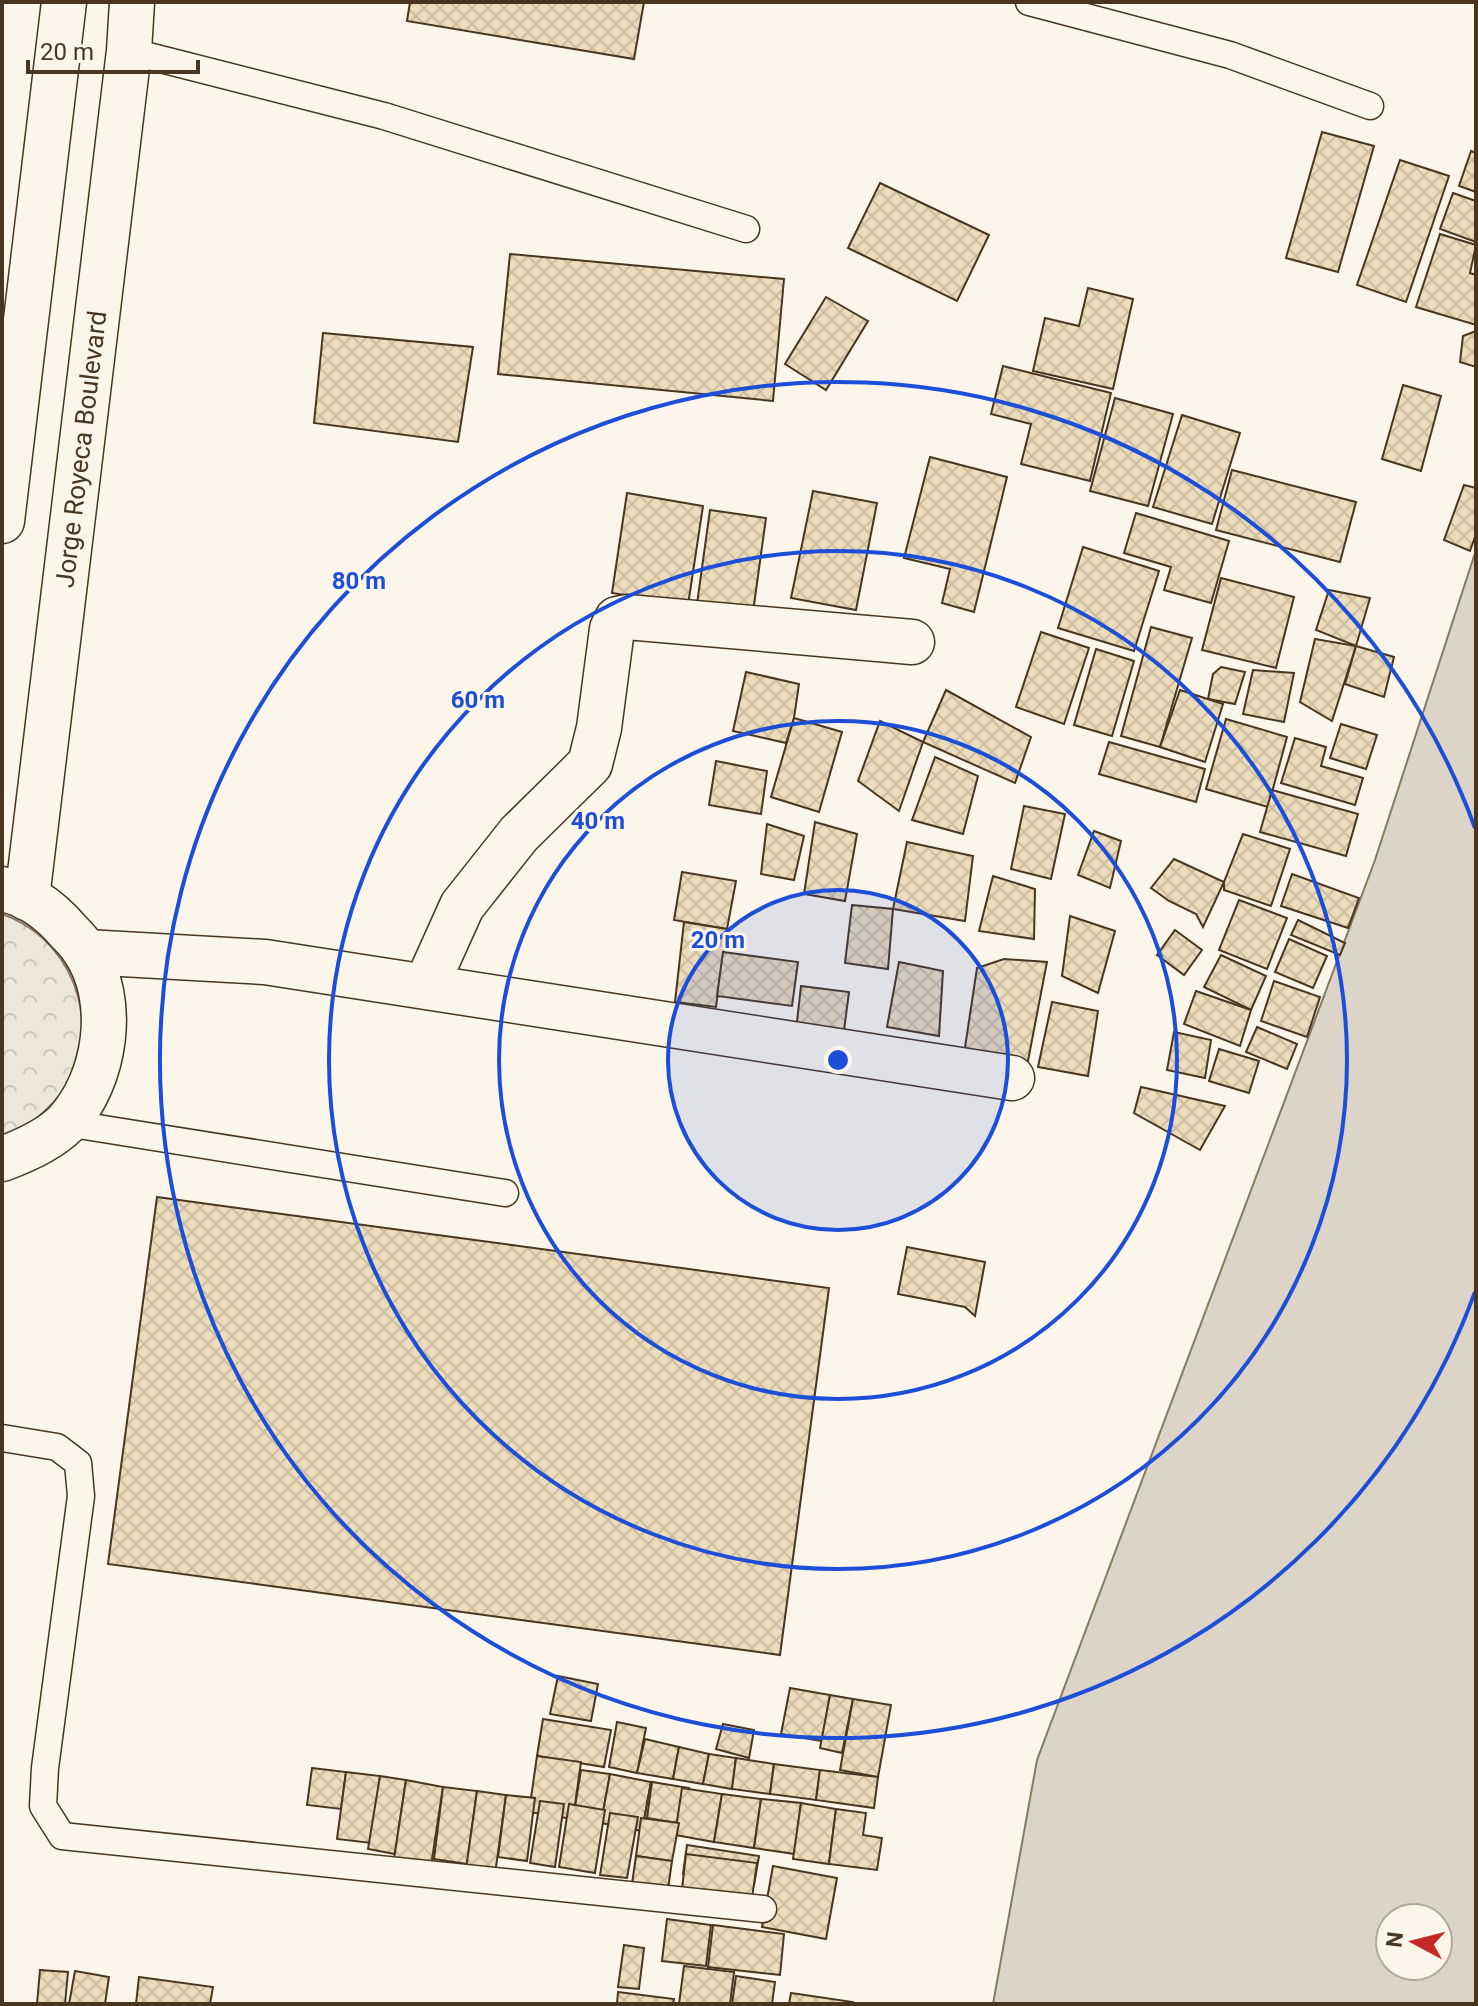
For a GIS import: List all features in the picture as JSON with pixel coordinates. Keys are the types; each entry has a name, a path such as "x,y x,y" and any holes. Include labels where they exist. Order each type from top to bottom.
{"street":[{"path":"2,521 64,2"},
{"name":"Jorge Royeca Boulevard","path":"15,894 129,51 132,2"},
{"path":"426,986 462,906 519,834 590,764 599,728 612,629 617,619 627,617 912,642"},
{"path":"2,1159 28,1150 66,1123 91,1085 104,1041 102,994 86,952 56,917 15,894"},
{"path":"86,952 265,962 1012,1078"}],"lane":[{"path":"1029,2 1230,55 1370,106"},
{"path":"129,51 384,116 746,229"},
{"path":"66,1123 505,1193"},
{"path":"2,1438 57,1447 78,1463 81,1496 45,1768 43,1806 62,1836 763,1909"}],"green space":[{"path":"2,914 29,928 52,947 68,971 78,998 82,1026 79,1055 68,1082 39,1116 2,1136"}],"shaded area":[{"path":"1476,550 1476,2004 993,2004 1037,1760 1375,860"}],"building":[{"path":"410,2 644,2 634,59 407,21"},
{"path":"1322,132 1374,146 1338,272 1286,258"},
{"path":"1471,151 1476,153 1476,192 1459,186"},
{"path":"1400,160 1449,176 1406,302 1357,285"},
{"path":"880,183 989,235 957,301 848,248"},
{"path":"1453,193 1476,201 1476,242 1440,229"},
{"path":"1440,234 1476,245 1470,273 1476,275 1476,325 1416,307"},
{"path":"510,254 784,279 773,401 498,374"},
{"path":"1088,288 1133,299 1113,389 1033,371 1045,318 1079,326"},
{"path":"826,297 868,321 826,390 785,364"},
{"path":"1476,331 1476,367 1460,362 1463,336"},
{"path":"323,333 473,347 458,442 314,423"},
{"path":"1003,366 1111,393 1090,481 1021,464 1031,424 991,414"},
{"path":"1403,385 1441,396 1421,471 1382,459"},
{"path":"1115,398 1173,414 1148,506 1090,491"},
{"path":"1182,415 1240,433 1212,524 1153,507"},
{"path":"930,457 1007,477 974,612 942,603 950,569 904,558"},
{"path":"1232,470 1356,502 1340,562 1216,530"},
{"path":"1464,485 1476,488 1476,534 1470,551 1444,540"},
{"path":"813,491 877,503 856,610 791,598"},
{"path":"627,493 703,506 688,605 612,593"},
{"path":"710,510 766,518 753,612 697,604"},
{"path":"1136,513 1229,541 1211,603 1164,590 1171,567 1124,553"},
{"path":"1083,547 1159,571 1134,651 1058,628"},
{"path":"1221,578 1294,597 1276,668 1202,650"},
{"path":"1329,590 1370,598 1356,646 1316,630"},
{"path":"1151,627 1192,638 1160,747 1121,736"},
{"path":"1041,632 1089,648 1064,724 1016,707"},
{"path":"1315,639 1356,646 1332,721 1300,702"},
{"path":"1356,646 1394,657 1384,697 1345,684"},
{"path":"1096,649 1134,661 1112,736 1074,725"},
{"path":"1221,667 1245,672 1235,704 1208,699 1213,674"},
{"path":"1253,670 1294,673 1284,722 1243,714"},
{"path":"746,672 799,684 794,718 786,743 733,731"},
{"path":"946,690 1031,737 1015,783 923,742"},
{"path":"1180,690 1223,704 1205,762 1160,747"},
{"path":"794,718 842,732 819,812 771,797"},
{"path":"1226,719 1287,737 1268,807 1206,789"},
{"path":"880,721 923,742 899,811 858,781"},
{"path":"1341,724 1377,735 1366,769 1330,758"},
{"path":"1295,738 1326,747 1321,766 1363,778 1355,805 1281,783"},
{"path":"1109,742 1205,769 1196,802 1099,774"},
{"path":"935,757 978,776 963,834 912,820"},
{"path":"716,761 767,771 761,814 709,805"},
{"path":"1272,790 1358,814 1346,856 1260,832"},
{"path":"1024,806 1065,814 1051,879 1011,869"},
{"path":"815,822 857,834 845,901 804,894"},
{"path":"767,824 804,836 794,880 761,874"},
{"path":"1094,831 1121,841 1110,888 1078,875"},
{"path":"1243,834 1290,849 1271,906 1224,890 1224,882"},
{"path":"907,842 973,856 965,921 893,909"},
{"path":"1174,859 1224,882 1203,927 1196,914 1151,888"},
{"path":"682,872 736,881 727,929 674,920"},
{"path":"1292,874 1359,898 1348,928 1281,906"},
{"path":"993,876 1035,889 1034,939 979,931"},
{"path":"1239,900 1287,918 1267,969 1219,950"},
{"path":"852,905 893,909 888,969 845,963"},
{"path":"1070,916 1115,931 1098,993 1062,976"},
{"path":"1298,920 1345,943 1340,955 1291,935"},
{"path":"684,922 727,929 716,1007 675,1002"},
{"path":"1175,930 1202,950 1184,975 1157,955"},
{"path":"1289,939 1327,956 1313,988 1275,972"},
{"path":"723,952 798,962 792,1006 717,996"},
{"path":"1221,955 1266,976 1251,1010 1204,987"},
{"path":"1004,959 1047,962 1027,1066 964,1054 977,968"},
{"path":"899,962 943,971 939,1036 887,1027"},
{"path":"1274,981 1320,997 1307,1037 1261,1021"},
{"path":"801,986 849,992 842,1046 795,1040"},
{"path":"1196,991 1251,1010 1240,1046 1184,1024"},
{"path":"1052,1002 1098,1011 1088,1076 1038,1067"},
{"path":"1257,1027 1297,1044 1287,1069 1246,1052"},
{"path":"1174,1032 1211,1040 1205,1078 1167,1070"},
{"path":"1219,1049 1259,1061 1249,1093 1209,1081"},
{"path":"1141,1087 1225,1106 1200,1150 1134,1113"},
{"path":"157,1197 829,1288 780,1655 108,1564"},
{"path":"907,1247 985,1262 975,1316 965,1307 898,1294"},
{"path":"558,1676 598,1684 591,1721 550,1714"},
{"path":"790,1688 830,1695 822,1741 781,1734"},
{"path":"830,1695 853,1699 842,1753 820,1748"},
{"path":"853,1699 891,1705 878,1777 840,1770"},
{"path":"543,1719 611,1730 604,1767 537,1756"},
{"path":"617,1722 646,1728 637,1773 609,1767"},
{"path":"723,1724 754,1730 749,1758 716,1749"},
{"path":"645,1739 679,1747 673,1779 637,1773"},
{"path":"679,1747 709,1754 703,1784 673,1779"},
{"path":"709,1754 736,1758 732,1789 703,1784"},
{"path":"537,1756 581,1762 573,1819 529,1812"},
{"path":"736,1758 774,1764 770,1794 732,1789"},
{"path":"774,1764 820,1770 816,1800 770,1794"},
{"path":"312,1768 346,1772 341,1809 307,1805"},
{"path":"581,1770 610,1774 601,1823 573,1819"},
{"path":"820,1770 878,1777 874,1808 816,1800"},
{"path":"346,1772 380,1776 371,1843 337,1839"},
{"path":"610,1774 651,1782 642,1831 601,1823"},
{"path":"380,1776 406,1780 395,1854 368,1849"},
{"path":"406,1780 443,1787 431,1866 394,1859"},
{"path":"651,1782 682,1788 675,1835 642,1831"},
{"path":"652,1782 689,1788 684,1824 647,1818"},
{"path":"443,1787 477,1791 467,1864 434,1859"},
{"path":"682,1788 722,1794 714,1842 675,1835"},
{"path":"477,1791 506,1795 495,1874 466,1869"},
{"path":"722,1794 761,1799 754,1848 714,1842"},
{"path":"506,1795 535,1798 527,1861 498,1857"},
{"path":"761,1799 801,1803 795,1854 754,1848"},
{"path":"540,1801 564,1804 555,1867 530,1863"},
{"path":"801,1803 836,1809 829,1864 793,1859"},
{"path":"569,1804 605,1810 595,1873 559,1867"},
{"path":"836,1809 866,1813 863,1835 882,1838 877,1870 829,1864"},
{"path":"610,1813 638,1817 627,1878 600,1875"},
{"path":"641,1818 679,1823 672,1861 636,1856"},
{"path":"687,1845 759,1856 754,1885 683,1874"},
{"path":"686,1854 757,1863 752,1898 682,1889"},
{"path":"636,1856 672,1861 668,1889 632,1884"},
{"path":"773,1866 837,1878 826,1939 762,1927"},
{"path":"667,1919 711,1925 706,1966 662,1961"},
{"path":"713,1925 784,1934 780,1975 708,1967"},
{"path":"624,1945 644,1948 639,1989 618,1987"},
{"path":"684,1966 734,1972 730,2004 679,2004"},
{"path":"40,1970 68,1972 65,2004 37,2004"},
{"path":"75,1971 109,1977 105,2004 69,2004"},
{"path":"736,1976 775,1982 772,2004 732,2004"},
{"path":"139,1977 213,1987 210,2004 136,2004"},
{"path":"618,1992 674,1999 673,2004 617,2004"},
{"path":"791,1993 853,2002 853,2004 789,2004"}]}
